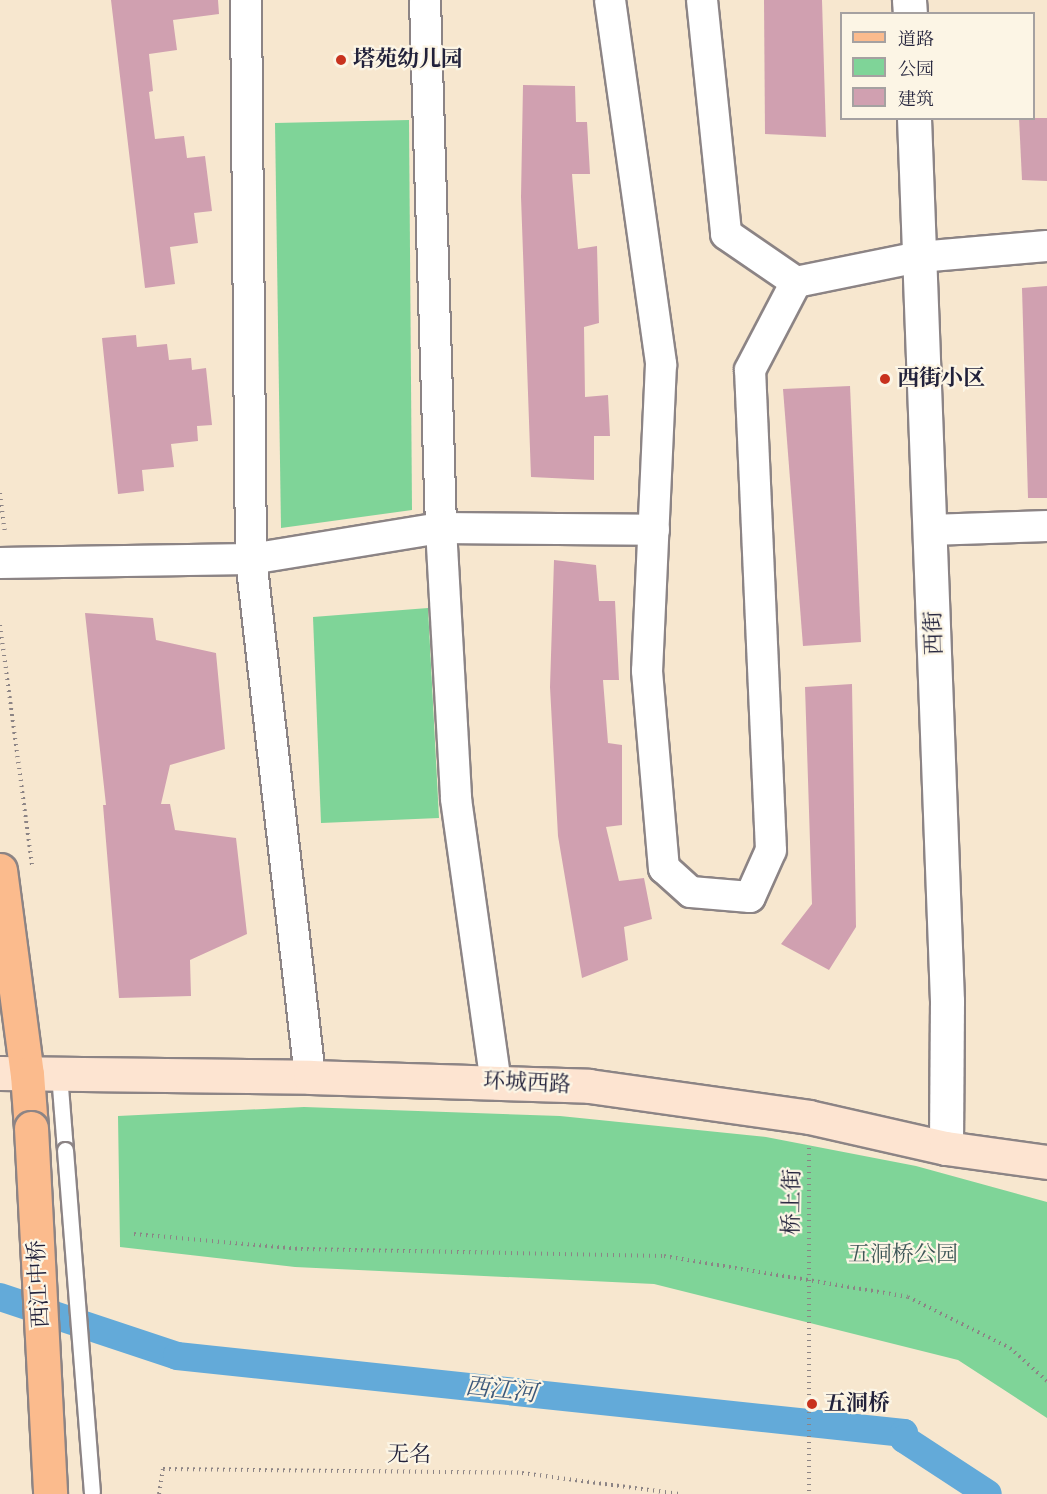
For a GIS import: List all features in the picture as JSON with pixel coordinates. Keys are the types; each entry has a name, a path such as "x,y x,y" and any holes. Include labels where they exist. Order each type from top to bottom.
{"main road":[{"name":"西江中桥","path":"0,870 13,1073 31,1128 50,1494"},
{"name":"环城西路","path":"13,1073 310,1077 589,1086 809,1117 946,1148 1047,1162"}],"street":[{"path":"246,0 251,559 310,1077"},
{"path":"425,0 441,528 456,799 496,1082"},
{"path":"610,0 661,364 647,672 664,868 691,892 750,897 771,850 750,370 796,282"},
{"path":"702,0 726,234 796,282 920,257 1047,246"},
{"name":"西街","path":"914,120 947,1001 946,1148"},
{"path":"930,530 1047,525"},
{"path":"3,553 251,559 441,528 654,530"}],"lane":[{"path":"59,1074 92,1493"}],"path":[{"path":"0,493 3,553"},
{"path":"0,625 33,873"},
{"name":"桥上街","path":"808,1494 809,1117"},
{"path":"134,1233 301,1249 664,1256 908,1297 1010,1348 1047,1380"},
{"name":"无名","path":"159,1494 163,1468 522,1473 680,1494"}],"green space":[{"path":"409,120 412,510 281,528 275,123"},
{"path":"428,608 439,818 321,823 313,617"},
{"name":"五洞桥公园","path":"304,1107 560,1116 766,1137 916,1166 1047,1202 1047,1418 958,1360 654,1284 295,1267 120,1247 118,1116"}],"building":[{"path":"111,0 218,0 219,14 173,20 177,50 149,54 153,91 149,92 155,139 184,136 187,158 205,156 212,211 194,213 198,243 170,247 175,284 145,288"},
{"path":"764,0 822,0 826,137 765,134"},
{"path":"523,85 575,86 576,122 587,122 590,174 572,174 578,249 597,246 599,323 584,327 585,397 608,395 610,436 594,436 594,480 531,477 521,197"},
{"path":"1047,118 1047,181 1022,180 1019,120"},
{"path":"1047,286 1047,498 1028,498 1022,288"},
{"path":"136,335 137,347 167,344 169,360 191,358 192,370 206,368 212,425 197,426 198,441 171,444 174,467 142,470 144,491 118,494 102,338"},
{"path":"850,386 861,642 803,646 783,389"},
{"path":"554,560 596,565 599,601 615,601 619,680 603,680 608,743 622,745 622,825 606,827 619,881 644,878 652,919 624,927 628,960 582,978 558,836 550,687"},
{"path":"85,613 153,618 156,640 216,653 225,749 170,765 161,804 170,804 175,830 236,838 247,934 190,960 191,996 119,998 103,805 106,805"},
{"path":"852,684 856,927 829,970 781,944 812,904 805,687"}],"waterway":[{"name":"西江河","path":"0,1297 177,1356 904,1433 904,1439 988,1494"}],"place":[{"name":"塔苑幼儿园","path":"341,60"},
{"name":"西街小区","path":"885,379"},
{"name":"五洞桥","path":"812,1404"}]}
